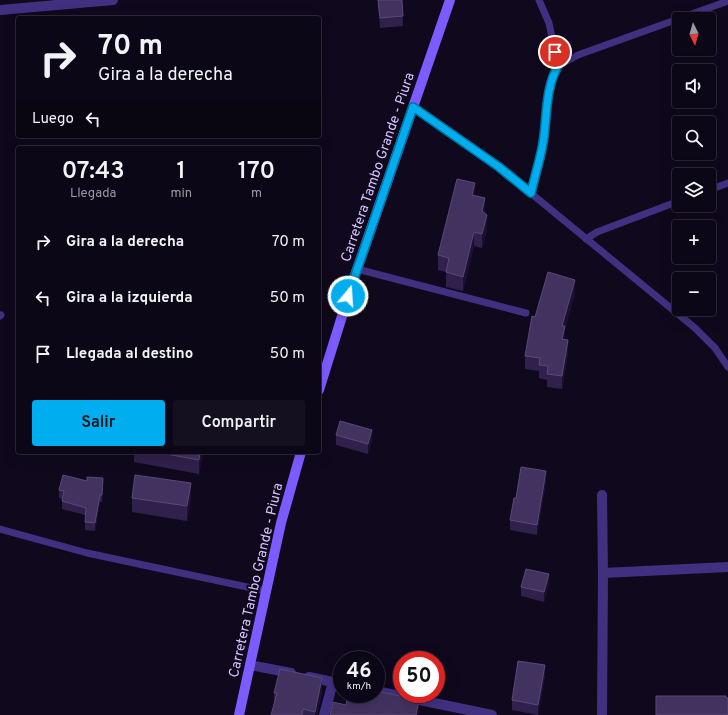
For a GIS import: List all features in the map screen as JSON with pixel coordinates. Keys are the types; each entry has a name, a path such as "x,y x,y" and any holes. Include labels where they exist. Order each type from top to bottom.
{"main road":[{"name":"Carretera Tambo Grande - Piura","path":"321,384 357,269 450,0"},
{"name":"Carretera Tambo Grande - Piura","path":"239,715 282,523 300,454"}],"street":[{"path":"0,10 113,0"},
{"path":"602,495 602,715"},
{"path":"603,573 728,567"},
{"path":"250,665 333,682"},
{"path":"385,693 492,715"},
{"path":"324,715 333,694"}],"lane":[{"path":"540,0 549,23 558,66"},
{"path":"531,193 544,137 548,97 552,76 558,66 578,55 728,1"},
{"path":"413,107 499,167 586,238 695,328 716,348 728,367"},
{"path":"716,187 728,182"},
{"path":"586,238 597,232 672,204"},
{"path":"357,269 526,313"},
{"path":"0,529 87,553 266,591"}],"building":[{"path":"378,0 402,0 403,16 380,18"},
{"path":"457,179 475,183 472,195 485,198 482,211 487,215 482,234 474,232 463,277 446,272 449,258 438,255"},
{"path":"548,272 575,280 562,326 565,326 562,339 568,340 562,376 547,374 548,366 539,365 540,358 525,356 532,316 535,317"},
{"path":"340,421 372,430 368,444 336,435"},
{"path":"166,454 200,454 199,460"},
{"path":"521,467 546,471 537,525 510,520 514,498 516,498"},
{"path":"63,475 87,481 87,477 103,478 102,495 100,495 95,523 85,522 86,508 62,501 64,491 59,490"},
{"path":"135,475 191,483 187,506 132,498"},
{"path":"526,569 549,574 544,592 521,587"},
{"path":"518,661 545,665 538,705 512,700"},
{"path":"280,669 322,678 315,712 303,709 302,715 271,715 277,693 274,693"},
{"path":"385,693 393,695 393,703 418,703 416,715 330,715 333,702 346,705 346,703 385,703"},
{"path":"656,696 726,696 726,698 728,698 728,715 656,715"}],"route":[{"path":"348,296 413,107 499,167 531,193 544,137 548,97 552,76 558,66 555,52"}]}
